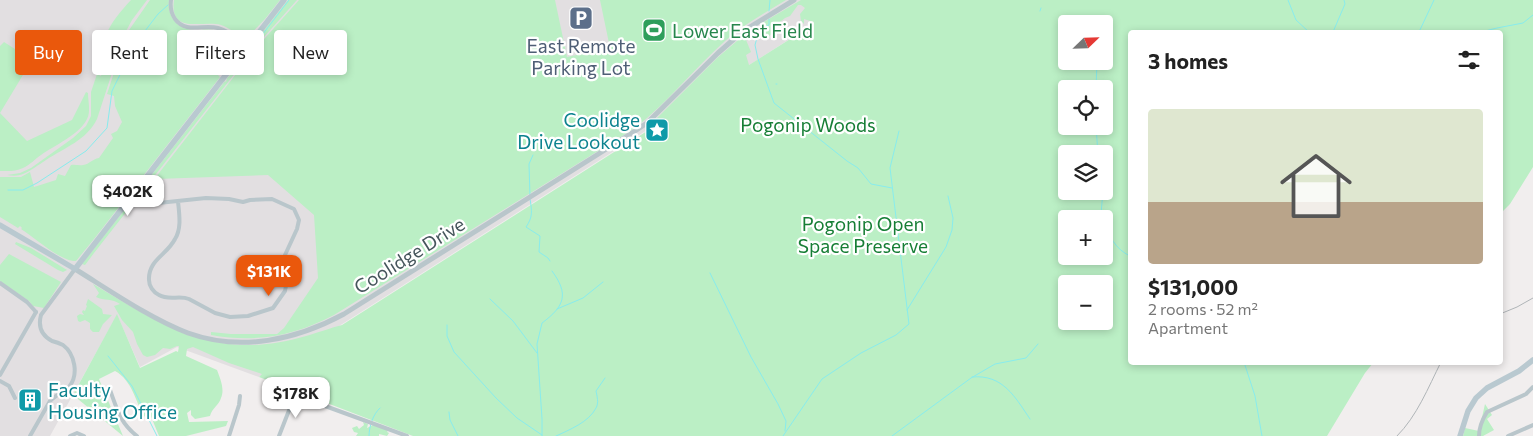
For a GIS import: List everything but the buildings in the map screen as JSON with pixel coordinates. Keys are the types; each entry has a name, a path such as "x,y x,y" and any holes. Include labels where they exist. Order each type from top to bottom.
{"main road":[{"path":"261,30 284,0"},
{"path":"75,269 226,75"},
{"name":"Coolidge Drive","path":"0,225 75,269"},
{"path":"1460,436 1468,411 1476,398 1487,388 1519,372 1533,360"}],"street":[{"path":"172,0 170,4 173,16 182,25 192,29 216,27 225,30"},
{"name":"Coolidge Drive","path":"75,269 156,317 189,333 224,341 249,342 279,339 310,331 344,314 647,123 742,32 794,0"},
{"path":"149,204 206,198 242,202 272,199 294,209 299,220 298,229 285,254 286,280 284,291 273,308 248,316 230,317 215,313 189,298 168,299 158,295 149,285 149,272 155,261 176,238 179,228 178,201"},
{"path":"30,436 50,400 70,387 75,368 70,354 65,347 46,337 40,328 39,322 75,269"},
{"path":"0,283 27,302 36,312"},
{"path":"36,312 45,311"},
{"path":"0,375 36,312"},
{"path":"0,381 9,386 15,398"},
{"path":"1479,436 1479,430 1487,412 1526,394 1533,387"},
{"path":"110,390 125,426 137,436"},
{"path":"279,436 296,394 407,436"},
{"path":"229,436 240,396"},
{"path":"1508,436 1533,425"},
{"path":"70,436 77,433 84,436"}],"shaded area":[{"path":"0,0 851,0 259,377 177,347 140,367 117,315 50,436 0,436"}],"green space":[{"path":"131,0 147,0 127,30 108,30"},
{"path":"150,0 169,0 172,18 180,26 191,30 177,30 177,75 218,75 220,77 76,261 70,260 63,258 48,248 21,229 20,226 18,228 0,217 0,177 21,177 30,172 34,187 56,180 58,174 65,176 71,165 82,165 99,158 113,138 111,134 117,131 122,122 115,106 114,96 107,94 113,75 167,75 167,30 129,30"},
{"path":"174,0 280,0 254,30 231,30 214,24 189,24 177,18 174,11"},
{"path":"288,0 297,0 264,37 264,30"},
{"path":"299,0 555,0 567,57 610,48 600,0 786,0 732,35 635,128 334,315 290,333 275,336 244,338 211,335 211,332 277,334 284,328 318,278 314,215 268,175 156,179 145,191 235,75 264,75 264,39"},
{"name":"Pogonip Open Space Preserve","path":"801,0 1533,0 1533,167 1510,204 1503,211 1503,30 1128,30 1128,365 1371,365 1327,436 413,436 259,377 262,374 229,363 193,347 187,349 186,356 217,370 222,384 222,395 210,416 195,419 191,415 191,410 187,413 189,422 228,421 226,426 186,436 159,436 150,414 148,412 144,417 130,386 115,371 99,379 123,436 73,395 117,314 140,368 176,351 178,352 179,346 170,349 163,348 155,355 147,357 143,355 133,332 122,320 114,306 120,304 96,297 99,293 93,284 136,310 179,331 224,343 249,345 284,342 342,325 655,126 653,122 717,58 744,35 751,52 746,55 749,65 814,24 804,19 804,24 801,21 800,14 805,8 798,5 790,16 780,22 781,27 769,36 762,35 765,28 762,23"},
{"path":"4,42 15,49 15,75 23,75 0,113 0,46"},
{"path":"97,75 111,75 97,119 87,133 29,171 19,175 7,175 20,173 31,168 73,138 86,126 91,116 91,92"},
{"path":"230,75 234,75 85,265 82,264 226,82"},
{"path":"86,92 88,93 89,113 83,125 28,165 17,170 0,171 0,113 27,141 72,120"},
{"path":"16,242 31,248 67,270 63,272 58,270 15,244"},
{"path":"9,254 61,282 44,308 33,306 29,301 0,281 0,265"},
{"path":"88,299 102,309 103,314 112,315 103,324 99,332 93,332 90,329 90,323 85,320 78,321 77,316 80,314 84,315 82,312 83,310 85,311"},
{"path":"1485,404 1492,415 1487,419 1494,430 1483,436 1463,436 1465,428 1479,431"},
{"path":"363,422 368,424 367,428 373,425 390,428 387,432 389,433 387,436 379,434 379,436 356,436 358,433 354,432 352,428 357,426 359,429 364,425"}],"waterway":[{"path":"264,32 289,0"},
{"path":"769,11 770,0"},
{"path":"1288,0 1296,20 1307,30"},
{"path":"1334,30 1345,4 1344,0"},
{"path":"1420,30 1434,0"},
{"path":"8,190 23,190 37,183 86,151 107,128 112,91 135,44 158,14 168,5"},
{"path":"1489,30 1523,23 1533,15"},
{"path":"769,19 769,25 764,27 758,34 755,45 758,59 774,103 858,168 871,184 892,188"},
{"path":"1096,80 1097,70"},
{"path":"783,436 822,379 861,353 896,335 909,324 890,168 899,131"},
{"path":"1097,135 1097,145"},
{"path":"530,196 529,164 533,155"},
{"path":"907,310 946,247 952,230 953,218 948,196"},
{"path":"530,199 531,214 526,227 540,236 539,252 550,261"},
{"path":"1101,210 1102,200"},
{"path":"1113,242 1120,250 1128,255"},
{"path":"542,436 537,344 542,323 556,311 562,299 561,286 552,271"},
{"path":"710,273 751,357 778,404 786,421 785,431"},
{"path":"557,309 583,298 603,282"},
{"path":"490,299 513,321 537,353"},
{"path":"447,325 447,336 454,352 517,418 542,435"},
{"path":"892,436 971,378 995,364 1026,358 1038,344"},
{"path":"108,356 132,386 157,436"},
{"path":"1245,365 1255,396 1262,436"},
{"path":"972,377 983,377 1000,383 1013,395 1030,419"},
{"path":"556,436 578,425 593,413 598,400 596,391 605,378"},
{"path":"369,436 372,421 380,408"},
{"path":"449,412 450,420 458,436"}],"railway":[{"path":"1503,313 1533,298"},
{"path":"1397,436 1416,411 1440,365"}],"place":[{"name":"East Remote Parking Lot","path":"581,18"},
{"name":"Lower East Field","path":"654,30"},
{"name":"Coolidge Drive Lookout","path":"657,130"},
{"name":"Faculty Housing Office","path":"30,400"}],"park label":[{"name":"Pogonip Woods","path":"808,124"}]}
